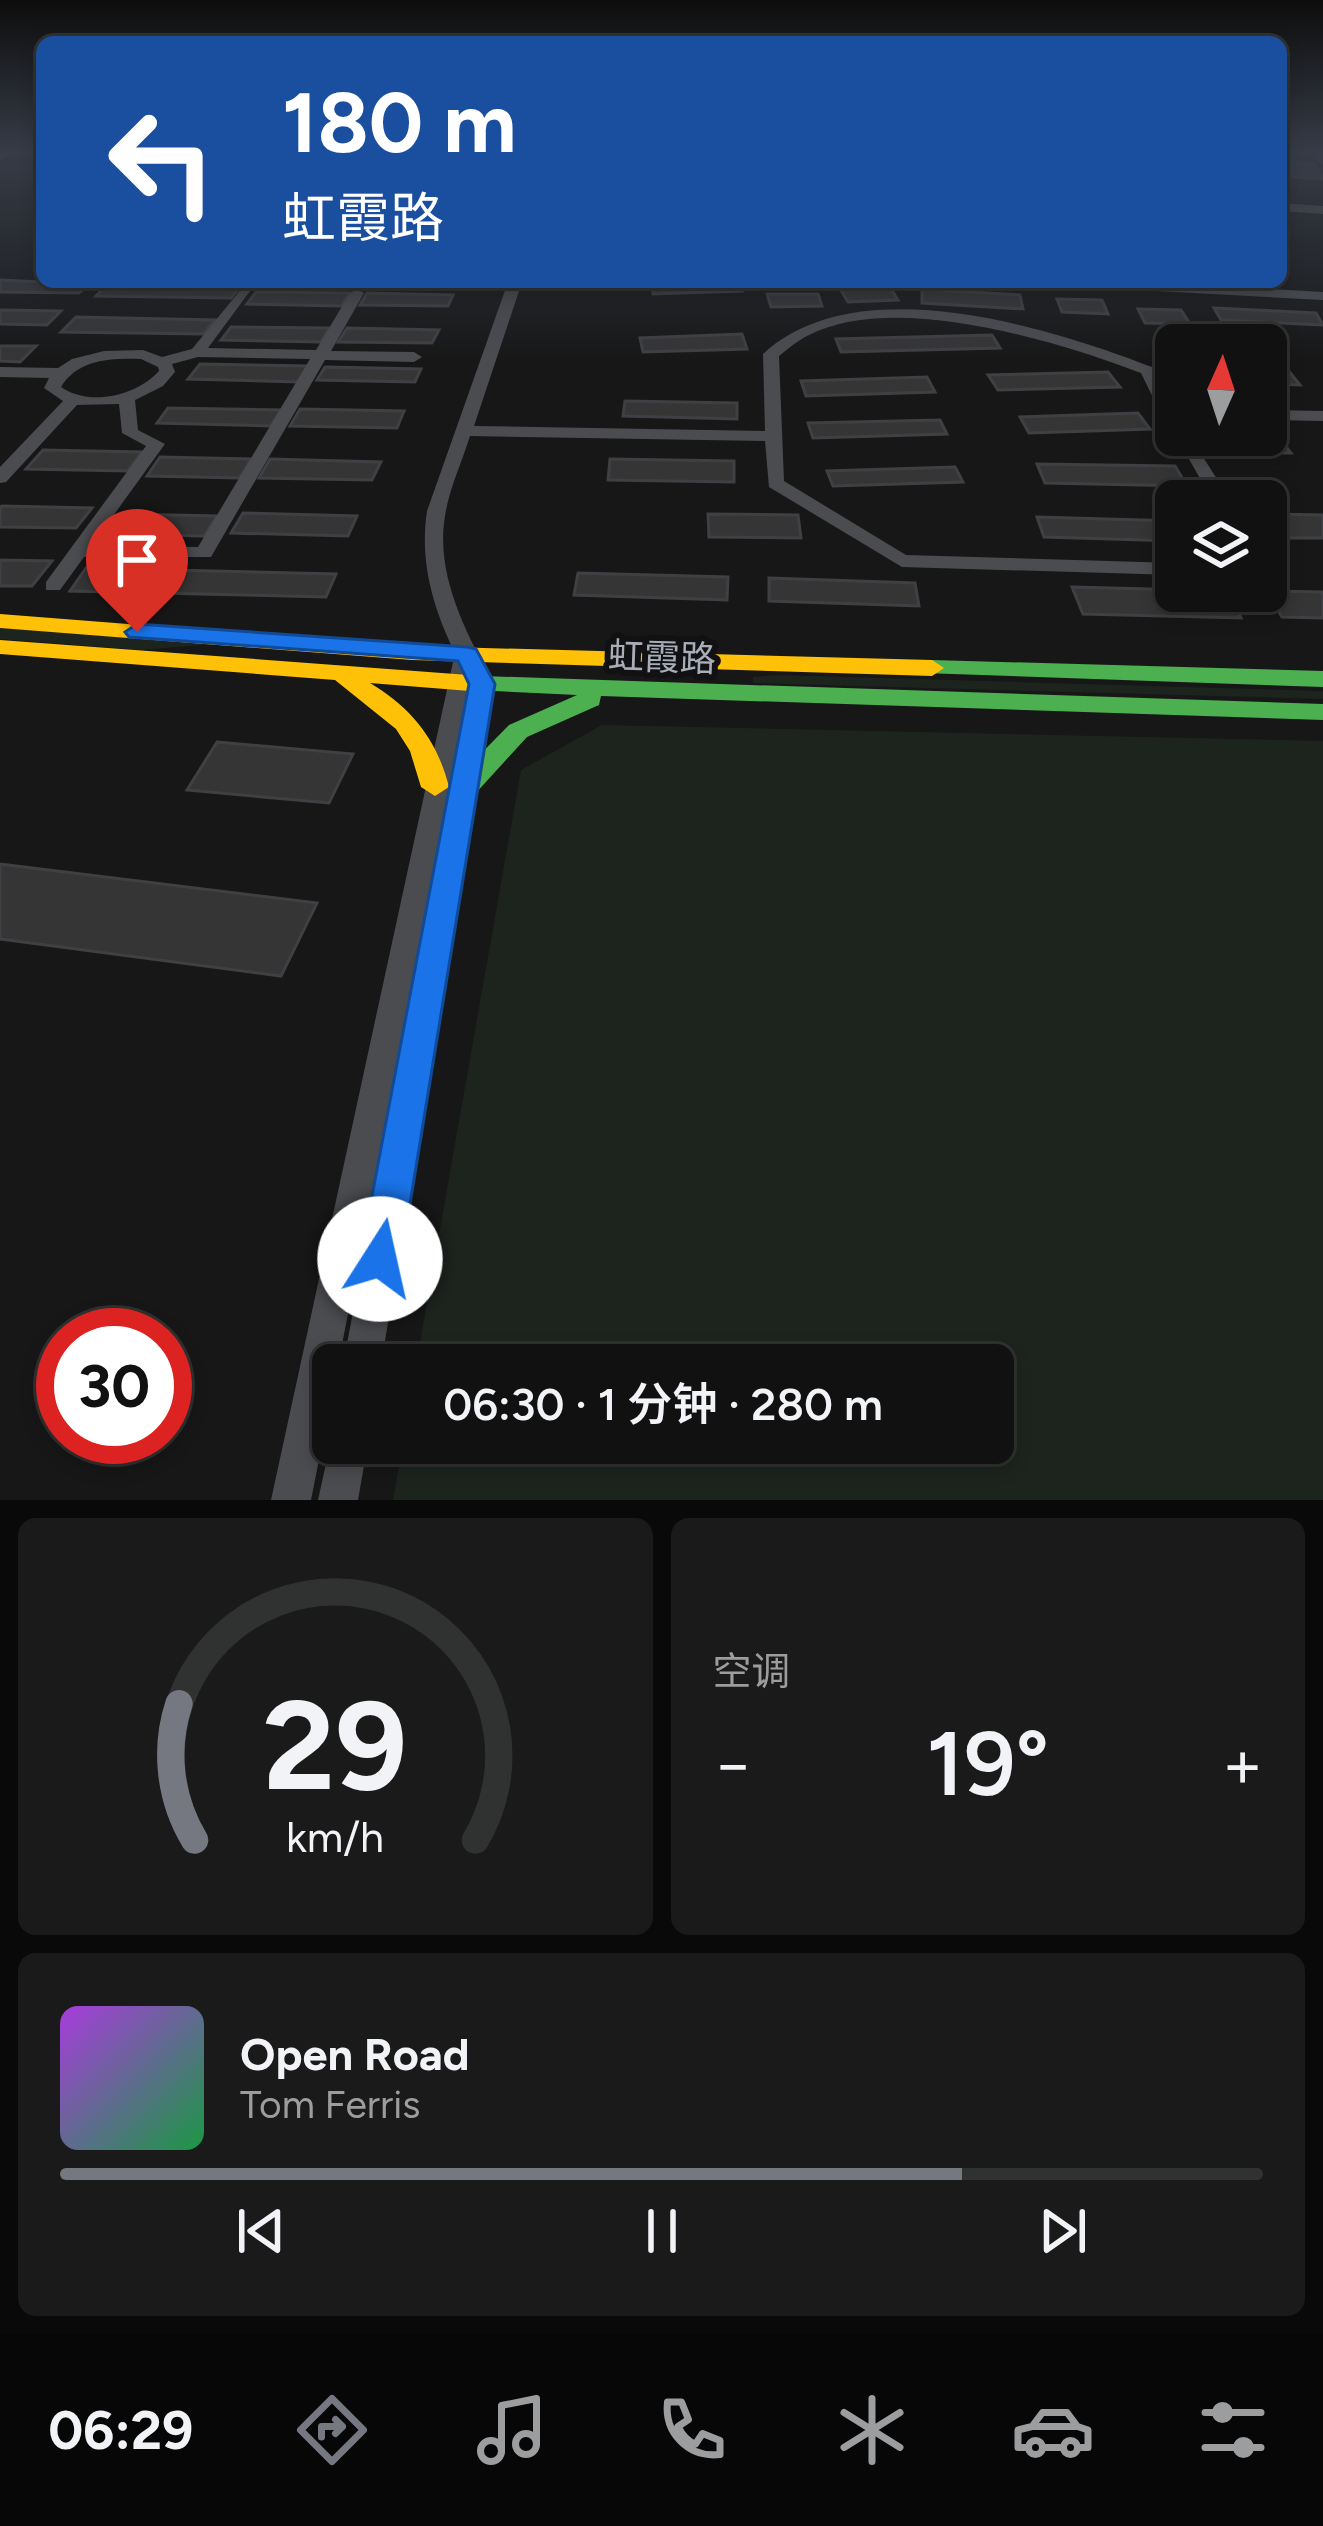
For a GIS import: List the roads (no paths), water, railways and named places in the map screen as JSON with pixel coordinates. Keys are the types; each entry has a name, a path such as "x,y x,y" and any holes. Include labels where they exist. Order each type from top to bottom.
{"street":[{"path":"365,1344 469,673 440,595 432,541 513,288"},
{"path":"1175,288 1323,296"},
{"path":"197,352 243,291"},
{"path":"79,551 204,553 357,293"},
{"path":"1155,385 1147,370 1094,347 972,320 859,317 788,337 770,354 775,483 902,561 1155,567"},
{"path":"0,372 58,374 106,356 143,355 161,362 197,352 413,357"},
{"path":"58,374 52,388 73,399 127,396 162,380 166,372 161,362"},
{"path":"53,586 156,443 130,433 127,396"},
{"path":"0,478 73,399"},
{"path":"1287,415 1323,416"},
{"path":"464,431 773,436"},
{"name":"虹霞路","path":"0,621 629,692 1323,712"},
{"name":"虹霞路","path":"0,647 311,671 1323,679"},
{"path":"311,671 378,695 400,712 449,788"},
{"path":"290,1500 449,788 529,722 559,708 629,692"},
{"path":"338,1500 344,1464"}]}
